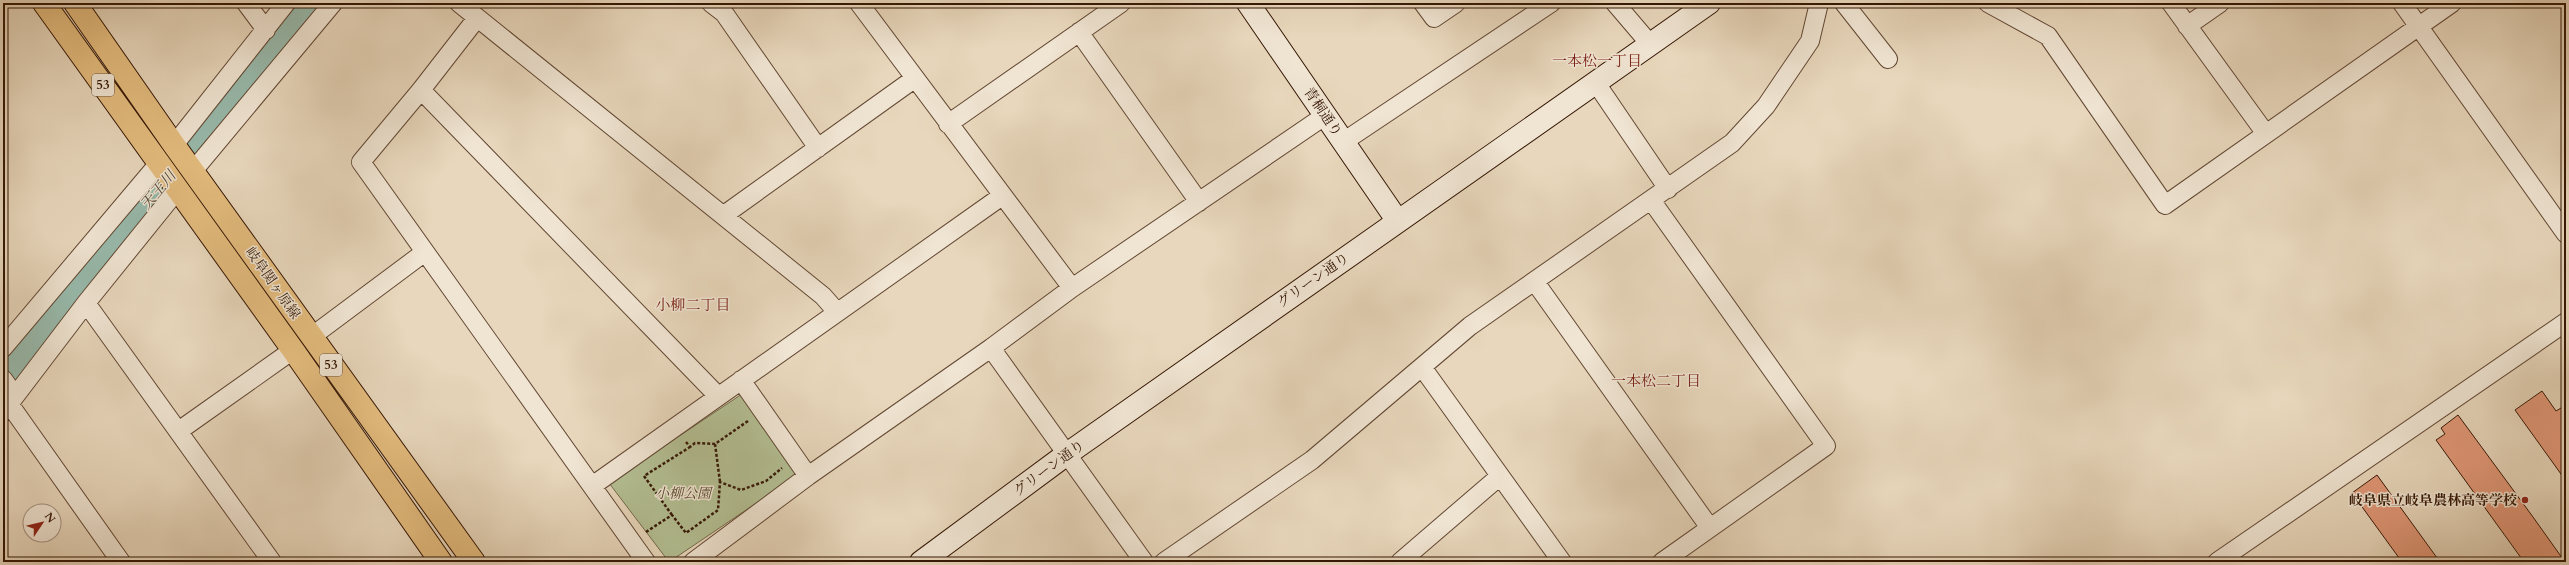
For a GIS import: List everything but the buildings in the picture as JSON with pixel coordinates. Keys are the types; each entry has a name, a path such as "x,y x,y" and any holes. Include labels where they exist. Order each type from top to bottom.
{"main road":[{"name":"岐阜関ヶ原線","path":"44,3 293,350 441,562"},
{"name":"岐阜関ヶ原線","path":"75,3 311,337 474,562"}],"street":[{"path":"246,3 266,30"},
{"path":"175,146 286,3"},
{"path":"192,169 333,3"},
{"path":"459,3 724,215 823,296 837,312"},
{"path":"711,3 724,13 818,148"},
{"path":"860,3 914,79 1072,288"},
{"path":"948,124 1121,3"},
{"name":"青桐通り","path":"1248,3 1397,220"},
{"path":"1423,3 1434,18 1456,3"},
{"path":"1344,142 1550,3"},
{"path":"1615,3 1650,44"},
{"name":"グリーン通り","path":"920,562 1067,454 1397,220 1708,3"},
{"path":"1164,562 1312,460 1470,326 1732,143 1766,106 1810,41 1819,3"},
{"path":"1844,3 1888,59"},
{"path":"1988,3 2048,36 2165,205 2452,3"},
{"path":"2172,3 2187,26 2266,134"},
{"path":"2187,26 2220,3"},
{"path":"2402,3 2420,26 2566,234"},
{"path":"477,18 421,90 361,162 646,562"},
{"path":"1079,32 1199,202"},
{"path":"724,215 914,79"},
{"path":"1596,82 1668,189"},
{"path":"421,90 718,396"},
{"path":"693,562 808,476 991,348 1072,288 1326,115"},
{"path":"6,408 86,303 169,176"},
{"path":"3,348 169,176"},
{"path":"592,486 1002,196"},
{"path":"1651,200 1826,446 1662,562"},
{"path":"311,337 425,252"},
{"path":"1535,282 1710,528"},
{"path":"86,303 180,430 272,562"},
{"path":"2217,562 2566,322"},
{"path":"991,348 1144,562"},
{"path":"180,430 293,350"},
{"path":"1422,367 1562,562"},
{"path":"3,379 10,389 6,408 121,562"},
{"path":"741,380 808,476"},
{"path":"1400,562 1500,476"}],"path":[{"path":"715,444 720,482 718,510 686,533 644,476 695,443 715,444 754,417"},
{"path":"676,427 690,447"},
{"path":"720,482 741,490 766,481 784,465"},
{"path":"632,541 672,515"}],"green space":[{"name":"小柳公園","path":"742,394 798,475 669,562 609,483"}],"waterway":[{"name":"天王川","path":"3,377 312,3"}],"place":[{"name":"岐阜県立岐阜農林高等学校","path":"2525,500"}],"district":[{"name":"一本松一丁目","path":"1597,61"},
{"name":"小柳二丁目","path":"693,305"},
{"name":"一本松二丁目","path":"1656,381"}]}
